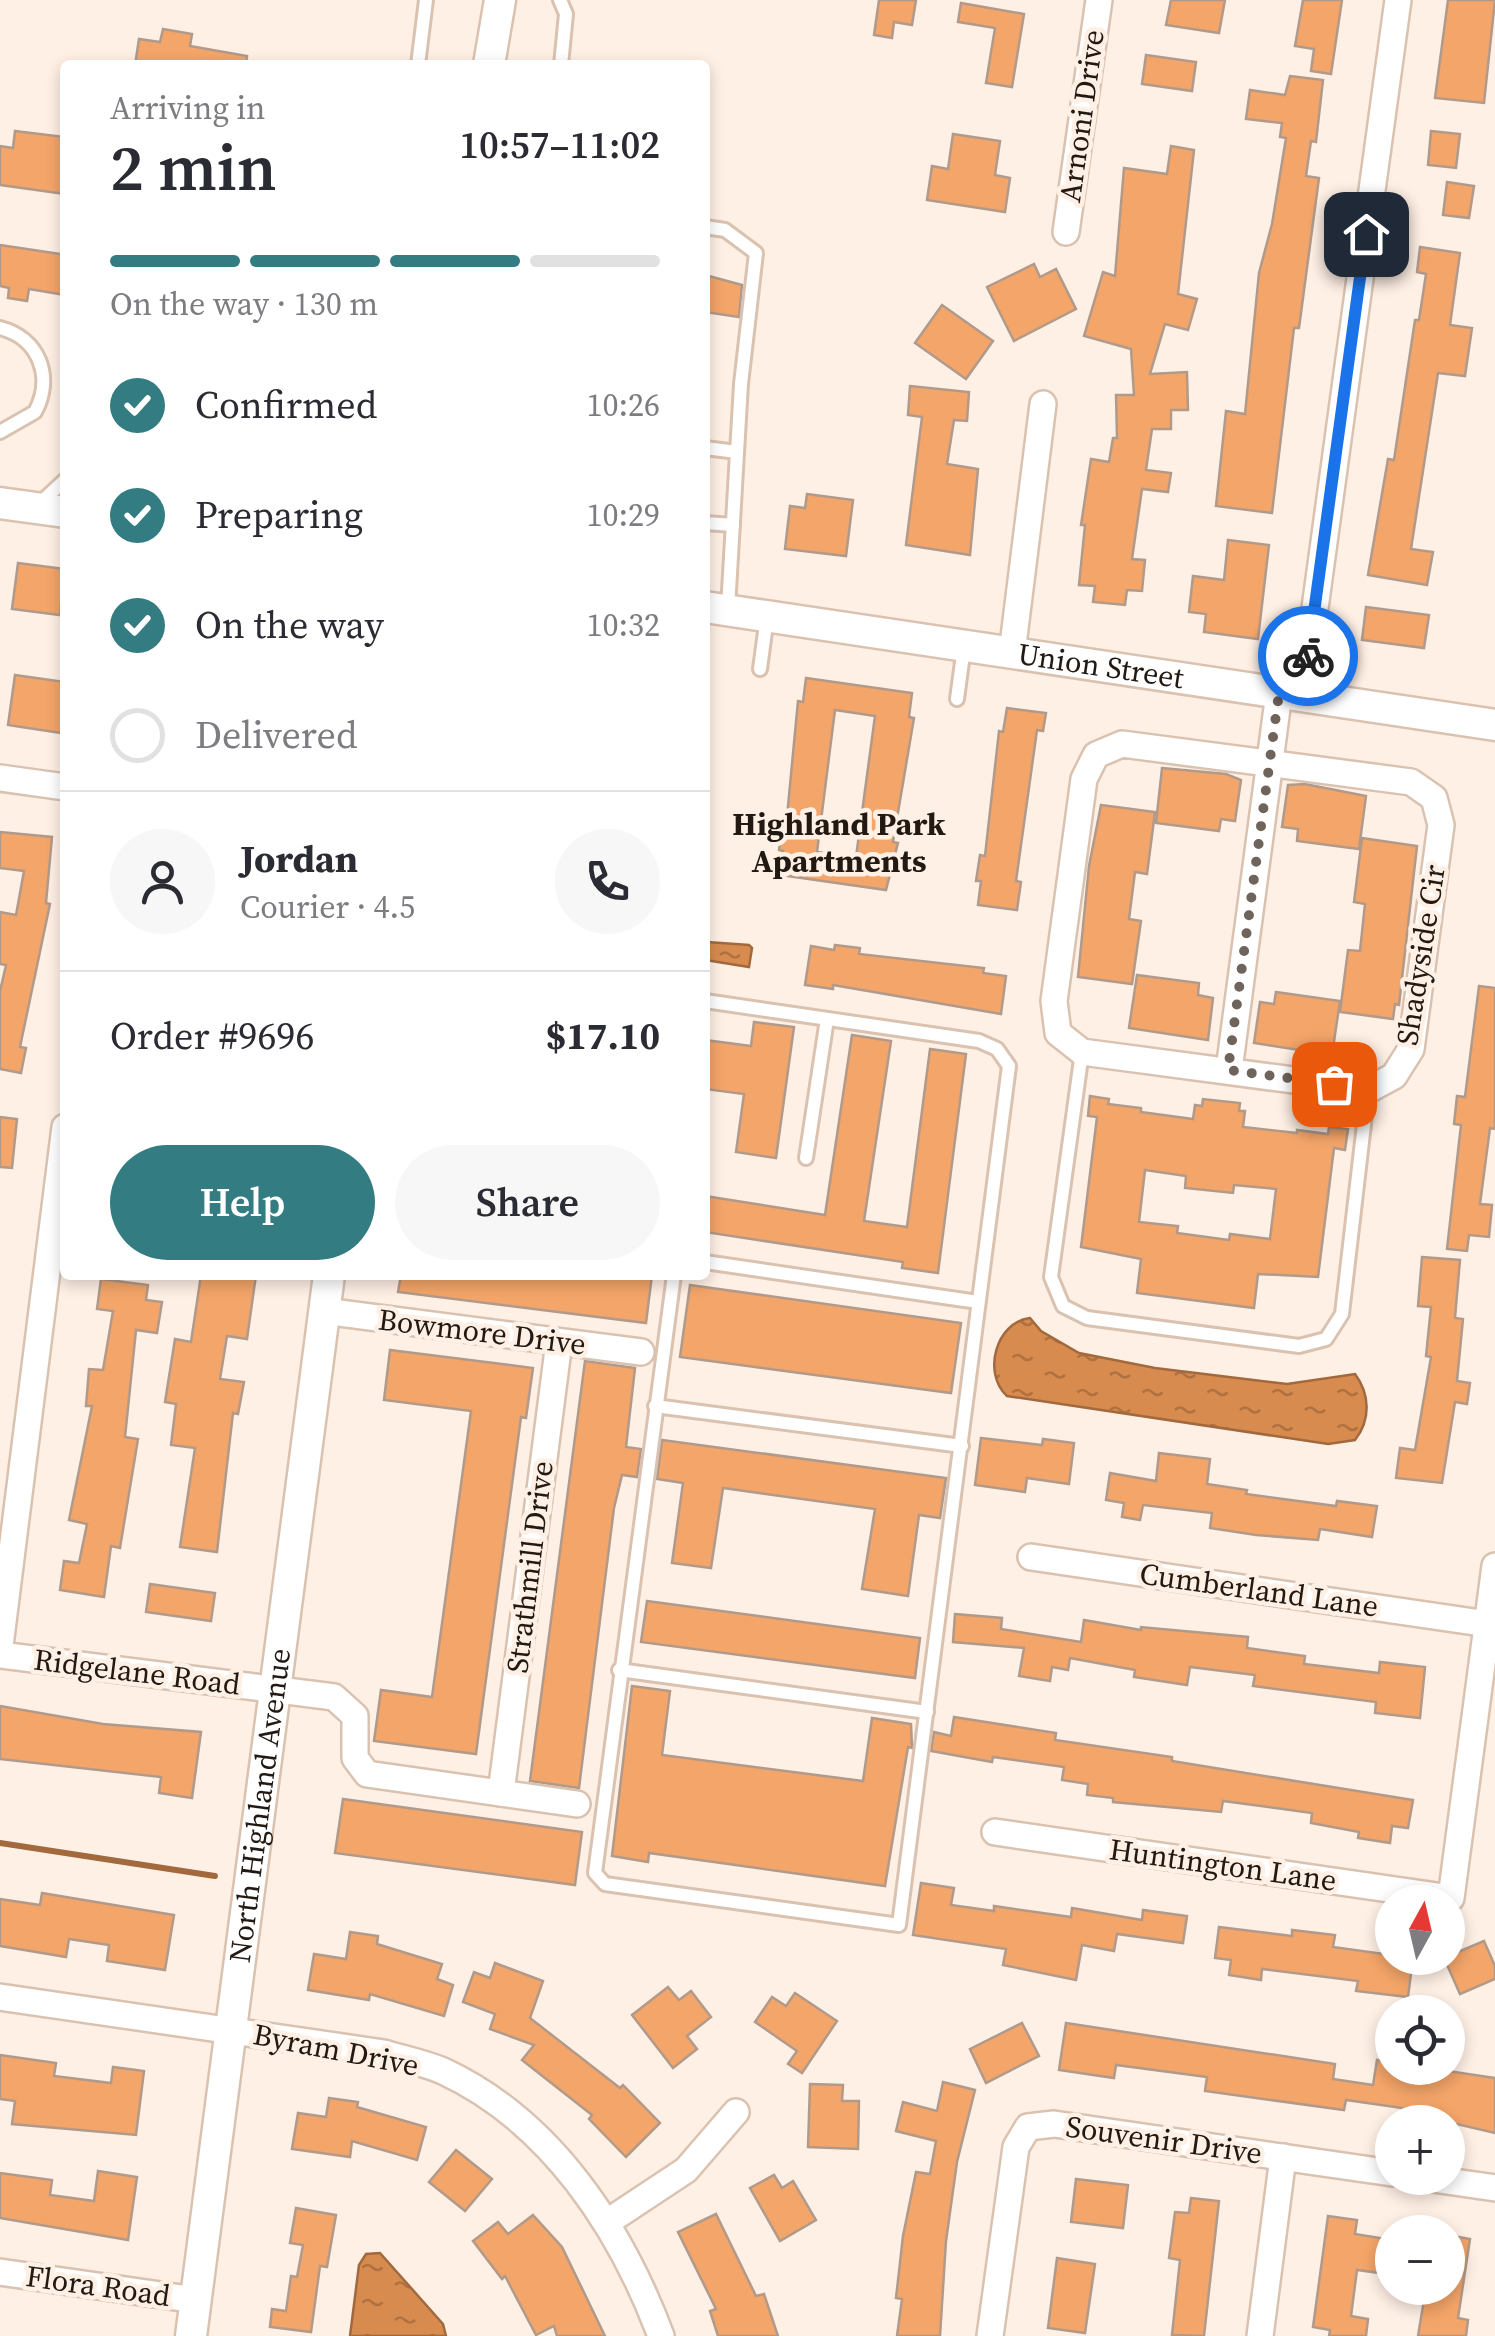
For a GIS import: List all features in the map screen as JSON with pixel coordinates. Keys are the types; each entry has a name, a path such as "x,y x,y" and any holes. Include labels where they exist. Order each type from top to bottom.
{"street":[{"path":"490,60 500,0"},
{"name":"Arnoni Drive","path":"1066,232 1099,0"},
{"path":"1228,1070 1269,762 1291,694 1398,0"},
{"path":"1012,653 1043,404"},
{"path":"0,503 50,510"},
{"name":"Union Street","path":"716,609 1495,725"},
{"name":"Shadyside Cir","path":"1082,1052 1058,1033 1054,1001 1084,779 1096,755 1122,744 1269,762 1411,782 1434,798 1441,824 1411,1048 1394,1076 1368,1090"},
{"path":"0,778 60,786"},
{"path":"1082,1052 1368,1090"},
{"path":"0,1646 60,1167"},
{"name":"North Highland Avenue","path":"191,2336 328,1280"},
{"name":"Bowmore Drive","path":"324,1312 640,1352"},
{"name":"Strathmill Drive","path":"502,1793 559,1342"},
{"name":"Cumberland Lane","path":"1031,1557 1488,1624"},
{"path":"1488,1624 1495,1566"},
{"name":"Huntington Lane","path":"995,1832 1451,1898 1488,1624"},
{"name":"Ridgelane Road","path":"0,1655 334,1697 350,1708 356,1726 355,1758 367,1774 502,1793"},
{"path":"502,1793 577,1804"},
{"name":"Byram Drive","path":"0,1997 384,2053 443,2072 502,2109 540,2143 609,2221 641,2282 661,2336"},
{"path":"609,2221 686,2170 736,2112"},
{"name":"Souvenir Drive","path":"990,2336 1016,2147 1028,2127 1054,2124 1375,2171"},
{"path":"1260,2336 1283,2157"},
{"path":"1465,2184 1495,2188"},
{"name":"Flora Road","path":"0,2272 196,2300"}],"lane":[{"path":"419,60 426,0"},
{"path":"560,0 566,14 561,60"},
{"path":"710,228 725,230 756,253 733,525 716,609"},
{"path":"0,328 30,344 42,366 44,386 35,412 0,432"},
{"path":"710,449 737,452"},
{"path":"710,523 733,525"},
{"path":"760,670 767,616"},
{"path":"957,700 964,646"},
{"path":"673,1280 594,1873 605,1884 899,1926 1008,1066 997,1049 979,1041 710,1002"},
{"path":"806,1158 827,1018"},
{"path":"1082,1052 1051,1277 1063,1306 1086,1318 1299,1346 1326,1339 1342,1314 1368,1090"},
{"path":"710,1263 978,1302"},
{"path":"655,1406 962,1446"},
{"path":"619,1670 927,1712"}],"water":[{"path":"710,942 749,945 749,967 710,961"},
{"path":"1030,1318 1041,1331 1079,1353 1155,1368 1287,1384 1355,1374 1366,1398 1364,1424 1355,1440 1328,1444 1007,1396 995,1375 996,1350 1009,1329"},
{"path":"380,2253 443,2324 446,2336 350,2336 359,2265 366,2254"}],"building":[{"path":"879,0 916,0 912,25 894,22 892,38 874,35"},
{"path":"1171,0 1225,0 1219,33 1166,25"},
{"path":"1303,0 1342,0 1331,74 1311,71 1314,49 1295,46"},
{"path":"1448,0 1495,0 1484,103 1435,98"},
{"path":"961,3 1024,14 1012,87 986,83 995,28 958,22"},
{"path":"163,29 192,34 190,46 247,56 247,60 136,60 139,39 160,42"},
{"path":"1146,55 1196,62 1192,91 1142,84"},
{"path":"1290,76 1323,80 1316,142 1311,141 1306,176 1319,178 1299,328 1294,328 1272,513 1216,506 1226,411 1245,414 1259,273 1272,224 1286,138 1280,137 1282,123 1246,119 1250,90 1285,95"},
{"path":"15,131 60,136 60,193 0,185 0,146 13,148"},
{"path":"1431,131 1460,134 1456,168 1428,165"},
{"path":"953,134 1000,141 995,175 1010,178 1005,212 927,200 932,166 948,169"},
{"path":"1171,146 1194,150 1178,294 1197,299 1188,330 1165,324 1150,374 1187,372 1188,410 1171,410 1171,429 1152,429 1146,470 1171,473 1168,492 1142,489 1132,559 1145,560 1142,591 1127,590 1125,605 1093,602 1095,586 1079,585 1085,525 1081,525 1091,459 1109,462 1113,438 1117,438 1116,395 1134,395 1131,349 1084,336 1103,272 1115,276 1124,168 1167,174"},
{"path":"1447,182 1474,186 1469,218 1443,215"},
{"path":"0,245 60,254 60,294 29,289 27,301 8,298 9,288 0,286"},
{"path":"1420,247 1460,253 1450,325 1472,328 1465,376 1438,373 1411,549 1433,552 1427,585 1368,575 1388,459 1394,460 1415,320 1419,320 1426,274 1417,272"},
{"path":"1034,264 1040,277 1056,269 1076,309 1014,341 987,287"},
{"path":"710,276 742,285 739,317 710,313"},
{"path":"942,305 993,341 966,379 915,343"},
{"path":"910,386 969,392 967,421 954,420 947,464 978,469 970,555 906,545 922,417 908,415"},
{"path":"807,494 853,500 846,556 785,549 790,506 805,508"},
{"path":"1228,540 1269,545 1258,639 1204,632 1206,614 1189,612 1193,576 1224,580"},
{"path":"18,563 60,568 60,615 12,609"},
{"path":"1366,607 1429,615 1424,648 1362,640"},
{"path":"15,675 60,681 60,733 8,725"},
{"path":"806,678 912,693 909,717 914,718 893,842 898,843 886,890 780,875 783,851 779,850 782,826 786,827 798,701 803,702","holes":["835,710 875,716 856,857 817,852"]},
{"path":"1007,708 1046,713 1043,731 1037,730 1016,881 1021,882 1017,910 978,905 981,881 976,881 980,855 985,856 999,731 1003,732"},
{"path":"1162,768 1226,774 1241,780 1235,821 1221,819 1219,831 1156,823"},
{"path":"1305,784 1366,796 1359,849 1297,841 1298,829 1282,827 1288,785"},
{"path":"1101,805 1155,812 1147,874 1135,872 1129,919 1141,921 1132,984 1078,977 1089,866"},
{"path":"0,832 52,837 46,903 50,904 20,1047 26,1048 21,1073 0,1069 0,991 6,965 0,964 0,912 16,915 24,871 0,868"},
{"path":"1362,838 1417,846 1399,1005 1395,1004 1393,1019 1340,1012 1348,950 1360,951 1365,904 1354,902"},
{"path":"835,945 860,948 859,954 984,968 983,973 1006,976 1001,1014 833,985 833,989 805,985 811,946 834,950"},
{"path":"1137,975 1199,983 1198,995 1213,998 1208,1040 1129,1028"},
{"path":"1479,986 1495,988 1495,1129 1490,1128 1480,1204 1492,1205 1489,1237 1469,1235 1467,1251 1447,1249 1461,1125 1454,1124 1457,1096 1465,1097"},
{"path":"1276,992 1340,1001 1332,1055 1254,1043 1260,1002 1274,1004"},
{"path":"754,1022 794,1027 776,1158 736,1152 744,1094 710,1090 710,1041 751,1046"},
{"path":"852,1035 891,1041 864,1221 907,1227 930,1049 966,1054 938,1273 902,1268 903,1262 710,1233 710,1197 825,1215"},
{"path":"1090,1096 1109,1099 1108,1104 1141,1108 1141,1112 1193,1119 1195,1105 1202,1106 1203,1099 1240,1103 1239,1111 1245,1111 1243,1127 1328,1134 1329,1127 1348,1129 1345,1150 1334,1148 1318,1277 1258,1274 1254,1308 1137,1293 1141,1259 1081,1247 1097,1117 1088,1116","holes":["1145,1170 1186,1176 1185,1188 1233,1193 1234,1185 1276,1189 1270,1239 1230,1234 1229,1240 1177,1233 1178,1226 1139,1222"]},
{"path":"0,1117 17,1119 12,1168 0,1167"},
{"path":"1422,1257 1460,1260 1455,1318 1463,1319 1457,1381 1470,1383 1467,1404 1455,1402 1442,1483 1396,1478 1400,1448 1415,1450 1431,1357 1426,1356 1431,1307 1418,1306"},
{"path":"101,1280 148,1285 146,1300 162,1302 157,1333 136,1330 125,1437 138,1439 120,1548 111,1546 104,1597 60,1590 64,1561 79,1563 87,1524 69,1520 92,1406 86,1406 89,1369 103,1370 113,1311 97,1309"},
{"path":"200,1280 255,1280 247,1339 227,1336 220,1379 244,1382 238,1414 233,1413 217,1552 180,1547 195,1448 171,1445 176,1404 165,1402 175,1339 191,1342"},
{"path":"400,1280 651,1280 646,1323 398,1292"},
{"path":"690,1285 961,1323 951,1393 680,1357"},
{"path":"390,1350 533,1368 526,1418 521,1417 476,1754 374,1741 381,1690 432,1697 471,1411 384,1400"},
{"path":"585,1361 635,1368 626,1447 641,1449 637,1477 622,1475 614,1508 579,1788 530,1781"},
{"path":"981,1438 1042,1445 1043,1439 1074,1443 1069,1484 1027,1478 1025,1492 975,1485"},
{"path":"662,1440 946,1478 940,1518 919,1515 908,1596 862,1589 875,1509 723,1488 711,1568 672,1563 683,1483 657,1479"},
{"path":"1159,1453 1210,1459 1207,1484 1247,1490 1246,1494 1336,1506 1337,1501 1377,1506 1372,1537 1320,1529 1318,1540 1256,1535 1210,1528 1212,1513 1143,1505 1140,1520 1122,1517 1124,1503 1106,1500 1110,1473 1156,1481"},
{"path":"150,1584 215,1593 211,1621 146,1612"},
{"path":"647,1601 920,1638 915,1678 641,1642"},
{"path":"955,1614 1002,1618 1001,1629 1081,1642 1084,1620 1141,1630 1248,1637 1247,1648 1305,1656 1304,1664 1379,1673 1380,1662 1425,1667 1420,1718 1375,1713 1376,1702 1253,1686 1255,1675 1190,1667 1187,1685 1134,1677 1135,1670 1070,1658 1068,1670 1052,1667 1050,1681 1019,1676 1024,1648 953,1642"},
{"path":"632,1686 670,1691 662,1755 863,1781 872,1718 911,1724 912,1748 908,1747 885,1886 649,1853 648,1862 612,1856"},
{"path":"0,1706 103,1724 201,1732 192,1798 159,1793 161,1777 0,1759"},
{"path":"954,1717 1056,1733 1055,1740 1413,1800 1408,1828 1392,1826 1390,1843 1358,1838 1359,1832 1311,1823 1312,1813 1223,1801 1221,1812 1113,1802 1113,1798 1087,1795 1088,1784 1062,1780 1064,1767 993,1757 992,1762 931,1751 934,1732 951,1736"},
{"path":"343,1799 582,1832 575,1885 335,1853"},
{"path":"921,1883 954,1888 951,1905 994,1911 994,1906 1071,1917 1072,1908 1142,1920 1143,1910 1187,1916 1183,1943 1117,1934 1114,1951 1082,1945 1076,1980 1003,1965 1006,1949 913,1935"},
{"path":"42,1893 174,1915 165,1970 107,1961 109,1945 69,1939 66,1957 0,1946 0,1899 40,1905"},
{"path":"1219,1927 1292,1936 1292,1930 1335,1935 1333,1947 1375,1953 1375,1975 1411,1975 1408,1995 1356,1991 1358,1981 1262,1969 1261,1980 1229,1975 1231,1960 1215,1958"},
{"path":"350,1932 378,1936 377,1944 442,1964 437,1979 453,1985 444,2016 370,1994 369,2000 308,1990 314,1954 346,1959"},
{"path":"1484,1941 1495,1966 1495,1979 1460,1994 1452,1975 1465,1975 1465,1949"},
{"path":"495,1963 543,1981 530,2018 620,2088 623,2085 660,2123 626,2157 589,2119 592,2115 522,2060 534,2045 490,2029 495,2014 463,2002 474,1972 490,1978"},
{"path":"668,1987 679,2000 691,1991 711,2017 687,2036 697,2049 673,2068 632,2015"},
{"path":"795,1993 837,2021 802,2073 788,2064 797,2051 755,2022 772,1997 786,2006"},
{"path":"1022,2023 1039,2056 986,2083 970,2049"},
{"path":"1066,2023 1335,2064 1333,2079 1373,2085 1375,2072 1375,2085 1465,2085 1465,2074 1495,2078 1495,2133 1465,2126 1465,2105 1381,2105 1346,2100 1344,2110 1205,2091 1207,2077 1116,2065 1114,2078 1059,2070"},
{"path":"0,2055 56,2063 54,2076 111,2083 113,2067 144,2071 136,2135 12,2124 15,2101 0,2099"},
{"path":"943,2082 975,2090 957,2162 946,2241 940,2336 897,2336 902,2299 896,2298 903,2236 916,2172 930,2174 936,2141 896,2131 903,2102 937,2111"},
{"path":"810,2084 843,2085 842,2101 859,2101 858,2149 808,2147"},
{"path":"329,2098 358,2102 357,2107 426,2127 417,2160 352,2141 350,2157 292,2149 298,2113 326,2117"},
{"path":"456,2150 492,2179 465,2211 429,2182"},
{"path":"98,2171 137,2177 128,2240 0,2218 0,2173 52,2180 50,2195 94,2201"},
{"path":"774,2175 782,2188 793,2181 816,2220 780,2241 750,2188"},
{"path":"1076,2179 1128,2185 1123,2228 1071,2222"},
{"path":"1191,2198 1219,2201 1204,2336 1172,2335 1180,2260 1169,2258 1175,2212 1189,2213"},
{"path":"296,2208 336,2215 327,2267 320,2266 311,2332 270,2327 272,2309 286,2311 291,2276 297,2277 303,2245 290,2243"},
{"path":"716,2214 756,2296 764,2294 778,2336 718,2336 710,2311 716,2309 678,2232"},
{"path":"533,2215 562,2247 605,2336 557,2336 554,2326 536,2335 505,2276 502,2279 473,2241 498,2222 508,2234"},
{"path":"1328,2216 1357,2220 1355,2234 1375,2237 1375,2272 1357,2270 1351,2316 1368,2319 1366,2336 1329,2336 1330,2330 1313,2327"},
{"path":"1465,2238 1470,2239 1465,2272"},
{"path":"1057,2258 1095,2264 1085,2333 1048,2328"},
{"path":"1423,2305 1460,2305 1458,2318 1468,2320 1466,2336 1418,2336"}],"waterway":[{"path":"0,1843 215,1876"}],"way so far":[{"path":"1308,656 1302,696 1279,693 1228,1070 1334,1084"}],"district":[{"name":"Highland Park Apartments","path":"839,842"}],"route":[{"path":"1308,656 1366,234"}]}
